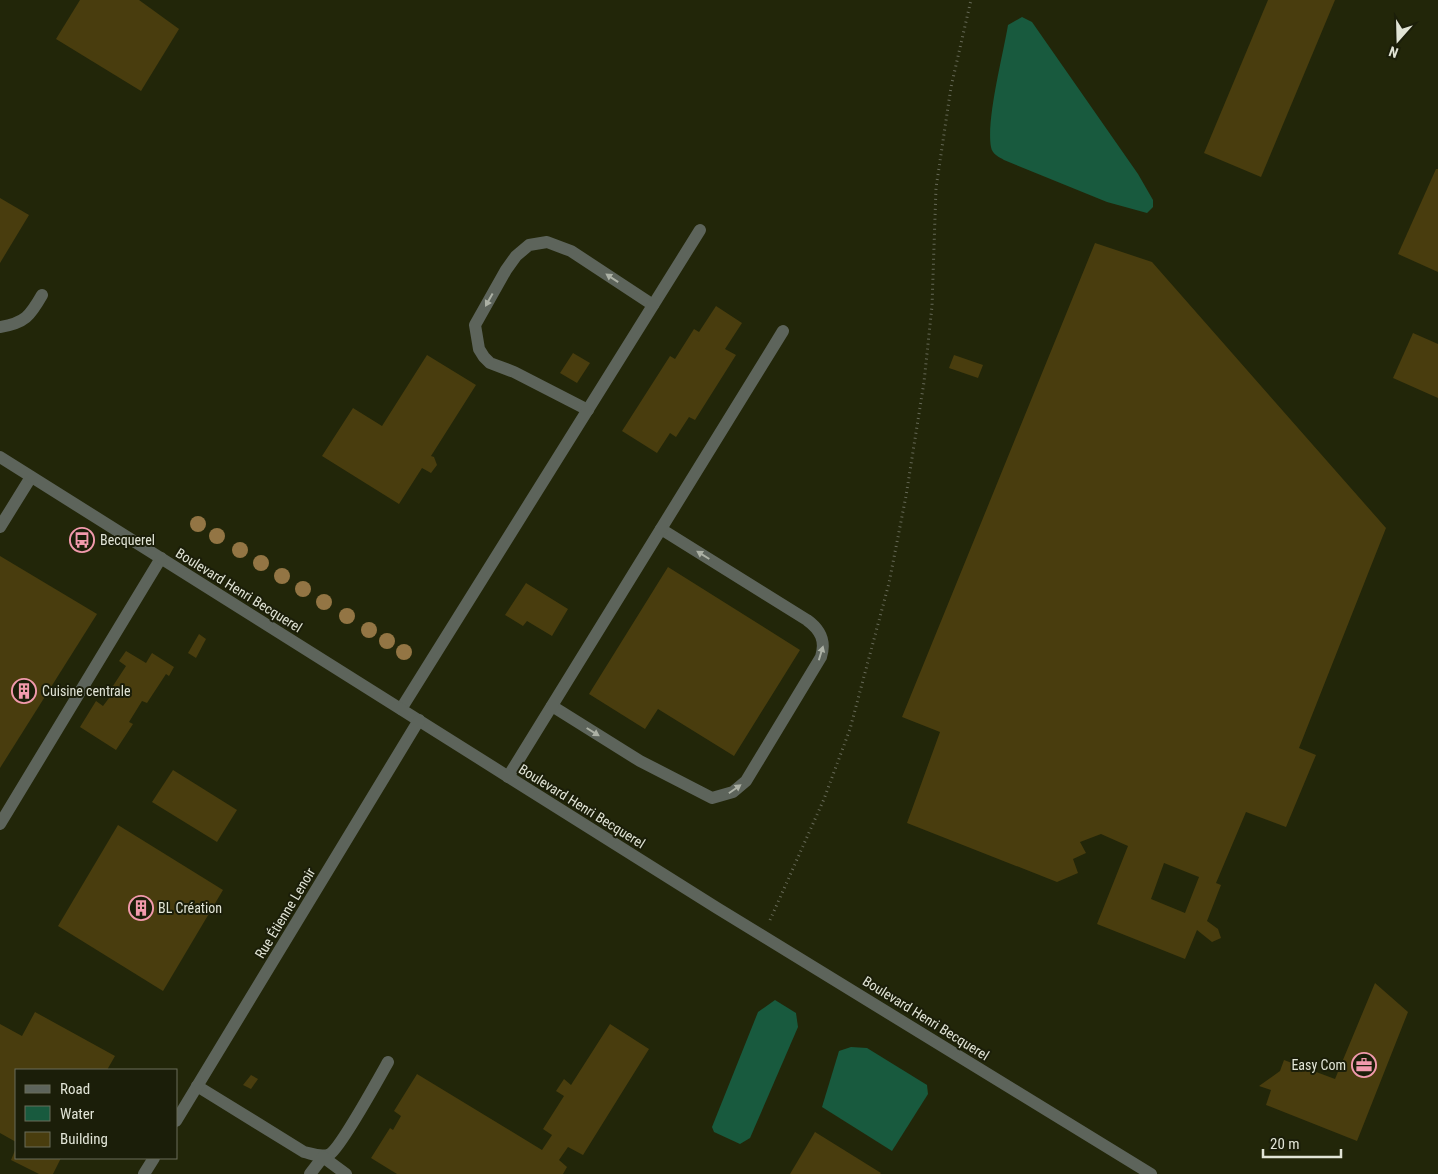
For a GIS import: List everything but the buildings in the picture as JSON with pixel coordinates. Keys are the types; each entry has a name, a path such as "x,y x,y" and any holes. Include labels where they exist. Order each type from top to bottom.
{"street":[{"path":"401,709 700,230"},
{"path":"588,410 514,372 490,363 479,349 475,325 506,270 516,256 529,245 547,242 571,251 653,305"},
{"path":"0,327 17,324 30,314 42,295"},
{"path":"508,777 782,331"},
{"name":"Boulevard Henri Becquerel","path":"0,457 763,936 1151,1174"},
{"path":"0,527 31,477"},
{"path":"552,706 640,761 712,798 733,792 746,781 759,761 822,657 823,639 817,627 807,620 660,529"},
{"path":"0,824 161,558"},
{"name":"Rue Étienne Lenoir","path":"178,1118 419,720"},
{"path":"310,1174 323,1156 332,1153 388,1062"},
{"path":"197,1086 304,1152 323,1156 346,1174"},
{"path":"144,1174 153,1159"}],"path":[{"path":"763,936 824,798 850,730 889,583 906,496 924,382 932,306 936,188 951,87 971,0"}],"shaded area":[{"path":"0,0 1438,0 1438,1174 0,1174"}],"water":[{"path":"1022,17 1032,22 1138,174 1153,200 1153,207 1147,213 1107,202 1004,160 993,152 990,135 991,121 1008,25"},
{"path":"775,1000 796,1013 798,1027 750,1138 740,1144 714,1132 712,1127 758,1012"},
{"path":"851,1047 867,1048 927,1085 928,1094 892,1151 822,1107 839,1051"}],"place":[{"name":"Becquerel","path":"82,540"},
{"name":"Cuisine centrale","path":"24,691"},
{"name":"BL Création","path":"141,908"},
{"name":"Easy Com","path":"1364,1065"}]}
